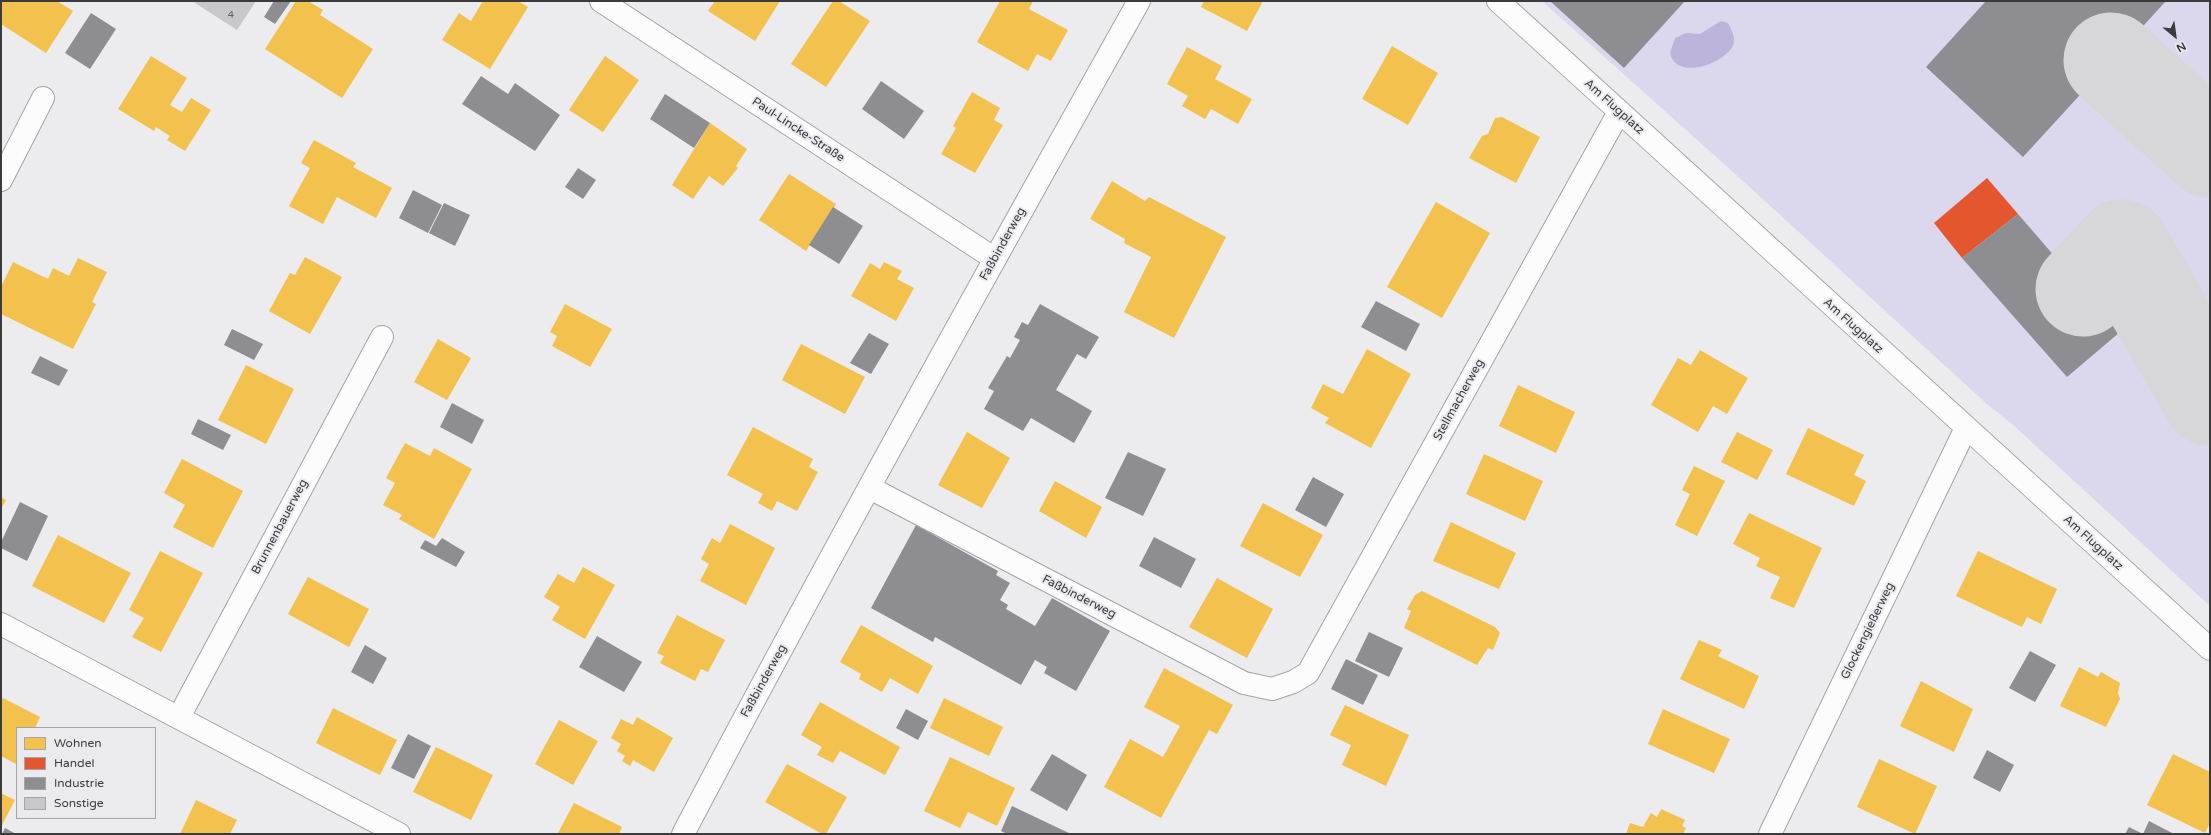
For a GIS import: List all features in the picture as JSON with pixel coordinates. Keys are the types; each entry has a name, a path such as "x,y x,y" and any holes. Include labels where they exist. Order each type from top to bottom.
{"street":[{"name":"Paul-Lincke-Straße","path":"601,1 995,259"},
{"name":"Faßbinderweg","path":"683,834 995,259 1139,1"},
{"name":"Am Flugplatz","path":"1498,1 2210,649"},
{"path":"1,180 43,98"},
{"name":"Stellmacherweg","path":"1293,682 1308,673 1619,112"},
{"name":"Brunnenbauerweg","path":"179,717 382,337"},
{"name":"Glockengießerweg","path":"1770,834 1966,428"},
{"name":"Faßbinderweg","path":"870,488 1244,683 1272,689 1293,682"},
{"path":"1,624 399,834"}],"shaded area":[{"path":"1542,1 2210,1 2210,606 2012,424 1988,405 1743,181"},
{"path":"1721,21 1728,23 1734,38 1734,43 1730,50 1722,57 1713,63 1691,68 1674,62 1670,53 1675,38 1686,33 1700,34"}],"building: Wohnen":[{"path":"1,1 57,1 73,11 46,53 1,24"},
{"path":"296,1 308,1 323,10 320,15 373,49 342,98 265,49"},
{"path":"483,1 518,1 528,7 490,69 442,40 459,13 471,21"},
{"path":"715,1 780,1 755,41 708,11"},
{"path":"833,1 839,1 870,21 826,87 791,64"},
{"path":"1000,1 1033,1 1029,9 1068,30 1051,61 1037,54 1028,71 977,42"},
{"path":"1204,1 1263,1 1247,31 1201,7"},
{"path":"1392,46 1438,73 1408,125 1362,99"},
{"path":"1187,47 1222,66 1215,79 1252,99 1238,124 1211,109 1205,119 1182,106 1188,96 1167,84"},
{"path":"151,56 187,78 170,105 182,112 191,98 211,110 185,151 167,140 170,136 156,127 154,131 118,109"},
{"path":"605,56 639,80 603,132 569,110"},
{"path":"972,92 1000,108 994,120 1003,125 975,173 941,154 956,128 953,126"},
{"path":"1502,117 1540,137 1516,183 1469,158 1482,136 1488,134 1495,118"},
{"path":"710,123 747,149 736,166 738,168 723,186 709,176 693,199 672,185"},
{"path":"314,140 356,163 353,167 392,188 376,218 337,197 323,224 289,206 310,168 301,163"},
{"path":"789,174 836,204 806,251 759,220"},
{"path":"1112,181 1145,201 1149,197 1226,237 1174,338 1124,312 1151,257 1124,243 1125,239 1090,219"},
{"path":"1436,202 1490,233 1442,318 1387,287"},
{"path":"305,257 342,277 310,334 269,311 290,273 295,275"},
{"path":"78,258 107,272 92,302 96,304 73,349 1,314 1,287 13,262 48,279 53,268 69,276"},
{"path":"884,262 902,271 897,279 914,288 896,321 851,296 870,263 880,269"},
{"path":"565,304 612,329 590,367 552,346 557,336 550,332"},
{"path":"438,339 471,358 447,400 414,382"},
{"path":"801,344 865,377 845,414 782,380"},
{"path":"1367,349 1411,374 1371,448 1325,423 1329,418 1311,408 1323,384 1343,394"},
{"path":"1700,350 1748,378 1727,414 1713,406 1698,432 1651,405 1678,358 1691,365"},
{"path":"246,365 294,389 266,444 218,420"},
{"path":"1518,385 1575,412 1556,453 1499,426"},
{"path":"753,427 813,459 809,467 818,472 797,511 777,501 772,511 758,503 763,494 727,475"},
{"path":"1808,428 1864,455 1854,475 1866,481 1854,506 1786,474"},
{"path":"967,432 1010,458 982,508 938,485"},
{"path":"1737,432 1773,450 1757,480 1721,462"},
{"path":"405,443 430,456 434,448 472,469 434,539 399,519 402,515 383,505 395,483 386,478"},
{"path":"1484,454 1543,481 1525,521 1466,494"},
{"path":"182,459 243,491 213,548 173,527 185,505 164,493"},
{"path":"1694,466 1725,481 1697,536 1675,525 1690,494 1682,490"},
{"path":"1055,481 1102,507 1086,538 1039,511"},
{"path":"1,497 6,500 1,509"},
{"path":"1263,503 1323,535 1300,577 1240,546"},
{"path":"1749,513 1822,548 1794,608 1770,598 1780,577 1756,566 1760,558 1733,544"},
{"path":"1451,522 1516,553 1499,589 1433,561"},
{"path":"730,524 775,548 746,605 700,581 709,564 701,559 712,538 720,543"},
{"path":"58,535 131,573 104,623 32,586"},
{"path":"160,551 203,573 161,652 132,637 144,618 129,610"},
{"path":"1978,551 2057,589 2041,624 2027,617 2022,627 1956,596"},
{"path":"583,567 615,585 585,639 552,620 560,607 544,597 558,574 574,583"},
{"path":"308,577 369,609 349,647 288,614"},
{"path":"1217,578 1273,609 1247,658 1189,627"},
{"path":"1422,591 1495,627 1500,633 1493,650 1488,648 1477,665 1404,628 1411,611 1407,609 1415,595"},
{"path":"677,615 725,640 708,672 701,669 695,681 660,663 664,656 657,653"},
{"path":"861,625 933,666 918,694 890,678 882,692 859,679 861,674 840,662"},
{"path":"1699,640 1722,650 1718,656 1759,676 1744,709 1680,679"},
{"path":"2079,667 2098,677 2101,672 2120,683 2118,693 2120,699 2106,727 2060,706"},
{"path":"1164,668 1233,705 1217,734 1209,730 1161,818 1104,787 1130,739 1163,757 1180,726 1144,707"},
{"path":"1921,681 1973,709 1954,752 1900,726"},
{"path":"3,698 40,717 35,727 16,727 16,764 1,756 1,703"},
{"path":"944,698 1003,727 989,756 930,728"},
{"path":"820,702 900,747 885,775 840,751 833,763 817,755 822,747 801,735"},
{"path":"1345,705 1409,735 1386,786 1342,765 1351,745 1330,735"},
{"path":"333,708 397,740 380,775 316,743"},
{"path":"1663,709 1730,739 1714,773 1648,744"},
{"path":"637,717 673,738 654,772 633,760 630,766 622,761 625,756 617,751 621,744 611,738 621,719 633,725"},
{"path":"559,720 598,741 573,785 535,764"},
{"path":"436,747 493,775 471,820 413,792"},
{"path":"2173,754 2210,772 2210,823 2205,833 2147,805"},
{"path":"950,757 1015,788 997,826 968,812 960,828 924,811"},
{"path":"1879,759 1937,786 1915,834 1857,807"},
{"path":"787,764 847,797 826,834 822,834 765,802"},
{"path":"1,793 15,800 1,827"},
{"path":"196,800 237,820 230,834 180,834"},
{"path":"574,803 622,827 619,834 558,833"},
{"path":"1661,809 1685,820 1682,826 1686,828 1683,834 1626,834 1630,823 1643,827 1651,813 1657,817"}],"building: Handel":[{"path":"1987,178 2018,214 1962,258 1934,223"}],"building: Industrie":[{"path":"274,1 291,1 275,24 264,17"},
{"path":"1550,1 1685,1 1624,68"},
{"path":"1986,1 2166,1 2023,157 1926,67"},
{"path":"91,13 116,29 90,69 65,53"},
{"path":"481,76 508,94 515,83 560,115 535,151 462,104"},
{"path":"881,81 924,111 904,139 862,109"},
{"path":"665,94 710,123 694,148 650,119"},
{"path":"578,168 596,180 583,199 565,187"},
{"path":"413,190 442,205 428,233 399,218"},
{"path":"444,203 470,215 455,246 429,233"},
{"path":"833,207 863,226 839,264 809,245"},
{"path":"2018,214 2120,332 2067,377 1962,258"},
{"path":"1376,301 1420,324 1406,351 1361,327"},
{"path":"1040,304 1099,337 1086,359 1077,354 1056,390 1092,411 1074,443 1031,418 1023,431 984,409 994,391 988,388 1007,356 1010,358 1020,340 1014,337 1022,322 1028,325"},
{"path":"232,329 263,344 254,360 224,345"},
{"path":"869,333 889,344 871,374 850,363"},
{"path":"40,356 68,370 59,386 31,373"},
{"path":"452,403 484,420 472,444 440,427"},
{"path":"198,419 231,435 223,450 191,434"},
{"path":"1128,452 1166,469 1143,516 1105,498"},
{"path":"1313,477 1344,494 1326,527 1295,510"},
{"path":"20,502 48,516 27,561 1,548 1,542"},
{"path":"916,525 998,571 996,575 1010,583 1000,600 1008,605 1006,609 1035,626 1052,598 1110,631 1076,691 1044,673 1047,667 1035,660 1021,685 935,637 933,642 871,608"},
{"path":"1154,537 1196,559 1181,588 1139,566"},
{"path":"442,538 465,552 456,567 420,548 425,540 436,546"},
{"path":"1369,632 1403,648 1389,677 1355,661"},
{"path":"597,636 642,662 624,692 579,667"},
{"path":"365,645 387,658 373,684 351,672"},
{"path":"2030,651 2056,665 2035,702 2009,688"},
{"path":"1346,659 1378,675 1363,705 1331,689"},
{"path":"906,709 928,721 918,740 896,728"},
{"path":"408,734 431,746 414,779 391,768"},
{"path":"1987,750 2014,765 2000,792 1973,778"},
{"path":"1052,754 1087,775 1067,811 1030,790"},
{"path":"1012,806 1071,834 1007,834 1001,831"},
{"path":"2149,821 2174,834 2143,834"},
{"path":"2129,827 2143,834 2125,834"},
{"path":"5,828 16,834 2,834"}],"building: Sonstige":[{"path":"192,1 256,1 237,30"}],"taxiway":[{"path":"2111,60 2210,150"},
{"path":"2083,289 2122,247 2210,398"}]}
